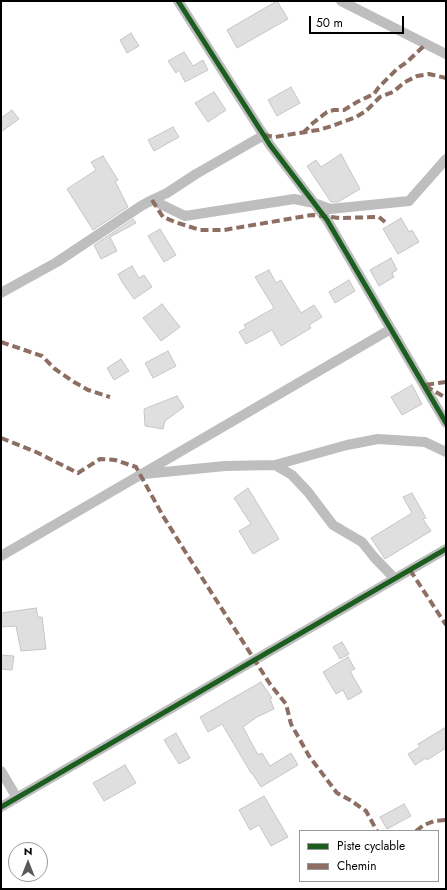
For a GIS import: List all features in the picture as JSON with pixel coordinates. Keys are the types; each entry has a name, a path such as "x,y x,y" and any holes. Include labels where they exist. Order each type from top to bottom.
{"street":[{"path":"178,1 264,135 327,220 446,423"},
{"path":"341,1 446,54"},
{"path":"1,293 57,262 141,206 167,193 196,174 264,135"},
{"path":"152,200 185,216 294,199 330,208 409,201 446,159"},
{"path":"1,556 391,329"},
{"path":"140,475 225,466 276,465 347,445 378,439 425,442 446,452"},
{"path":"276,465 292,475 308,492 333,525 362,542 374,557 396,579"},
{"path":"1,807 446,550"},
{"path":"1,771 17,798"}],"building":[{"path":"277,1 288,19 237,48 227,30"},
{"path":"131,33 139,46 127,53 120,40"},
{"path":"184,52 193,66 203,60 208,70 185,82 179,70 176,73 168,61"},
{"path":"291,87 300,103 277,116 268,100"},
{"path":"214,92 226,110 208,122 195,103"},
{"path":"12,110 19,119 1,132 1,118"},
{"path":"173,127 179,137 154,151 148,140"},
{"path":"341,154 360,189 338,202 331,202 307,166 316,160 321,167"},
{"path":"103,156 118,180 115,181 128,207 93,230 67,189 96,170 91,162"},
{"path":"401,218 409,232 412,230 419,242 398,254 383,229"},
{"path":"133,219 136,223 110,237 117,251 101,259 94,245"},
{"path":"160,229 176,255 164,262 148,236"},
{"path":"391,258 397,270 392,273 394,277 379,286 370,270"},
{"path":"132,266 139,278 144,275 152,287 134,299 118,274"},
{"path":"269,270 276,283 281,280 301,313 314,305 322,317 309,325 311,328 281,346 272,330 246,344 239,332 246,328 244,325 274,308 255,277"},
{"path":"349,280 355,291 335,303 329,292"},
{"path":"162,304 180,327 161,341 143,318"},
{"path":"168,351 176,366 153,378 145,363"},
{"path":"121,359 129,371 114,380 107,368"},
{"path":"412,385 422,404 402,415 391,397"},
{"path":"177,396 184,407 165,421 163,429 145,426 144,409"},
{"path":"248,488 279,539 253,554 239,531 251,524 234,498"},
{"path":"412,493 426,518 423,519 431,531 385,559 371,538 412,513 403,497"},
{"path":"36,608 38,617 42,617 46,649 21,651 16,626 1,627 1,613"},
{"path":"342,642 349,654 340,659 333,647"},
{"path":"1,655 14,656 12,670 1,669"},
{"path":"348,657 355,669 350,671 362,692 348,700 343,690 336,694 323,672"},
{"path":"261,682 272,698 270,699 274,709 257,717 243,727 258,755 262,753 270,766 291,753 298,765 261,787 222,724 208,732 200,717"},
{"path":"446,727 446,748 427,760 426,758 415,765 408,754 420,747 418,744"},
{"path":"176,733 190,758 179,764 164,740"},
{"path":"125,765 136,783 104,801 93,783"},
{"path":"264,796 288,837 271,846 259,825 250,830 239,810"},
{"path":"404,804 411,816 387,829 380,817"}],"marked path":[{"path":"303,133 327,112 344,110 374,94 397,69 407,62 426,44"},
{"path":"264,135 275,137 318,130 332,126 356,117 366,111 380,97 393,92 405,82 417,76 429,74 446,78"},
{"path":"152,200 163,217 200,230 224,230 312,215 340,218 379,217 385,222"},
{"path":"1,342 42,356 55,369 74,382 88,390 110,397"},
{"path":"446,382 424,385 446,398"},
{"path":"1,438 36,452 78,473 100,459 115,460 136,467 163,516 188,556 270,684 286,704 291,724 309,756 337,793 366,811 376,830"},
{"path":"410,570 446,625"},
{"path":"417,830 424,825 434,821 446,820"}],"cycle path":[{"path":"178,1 270,145 327,220 446,423"},
{"path":"1,807 446,549"}]}
